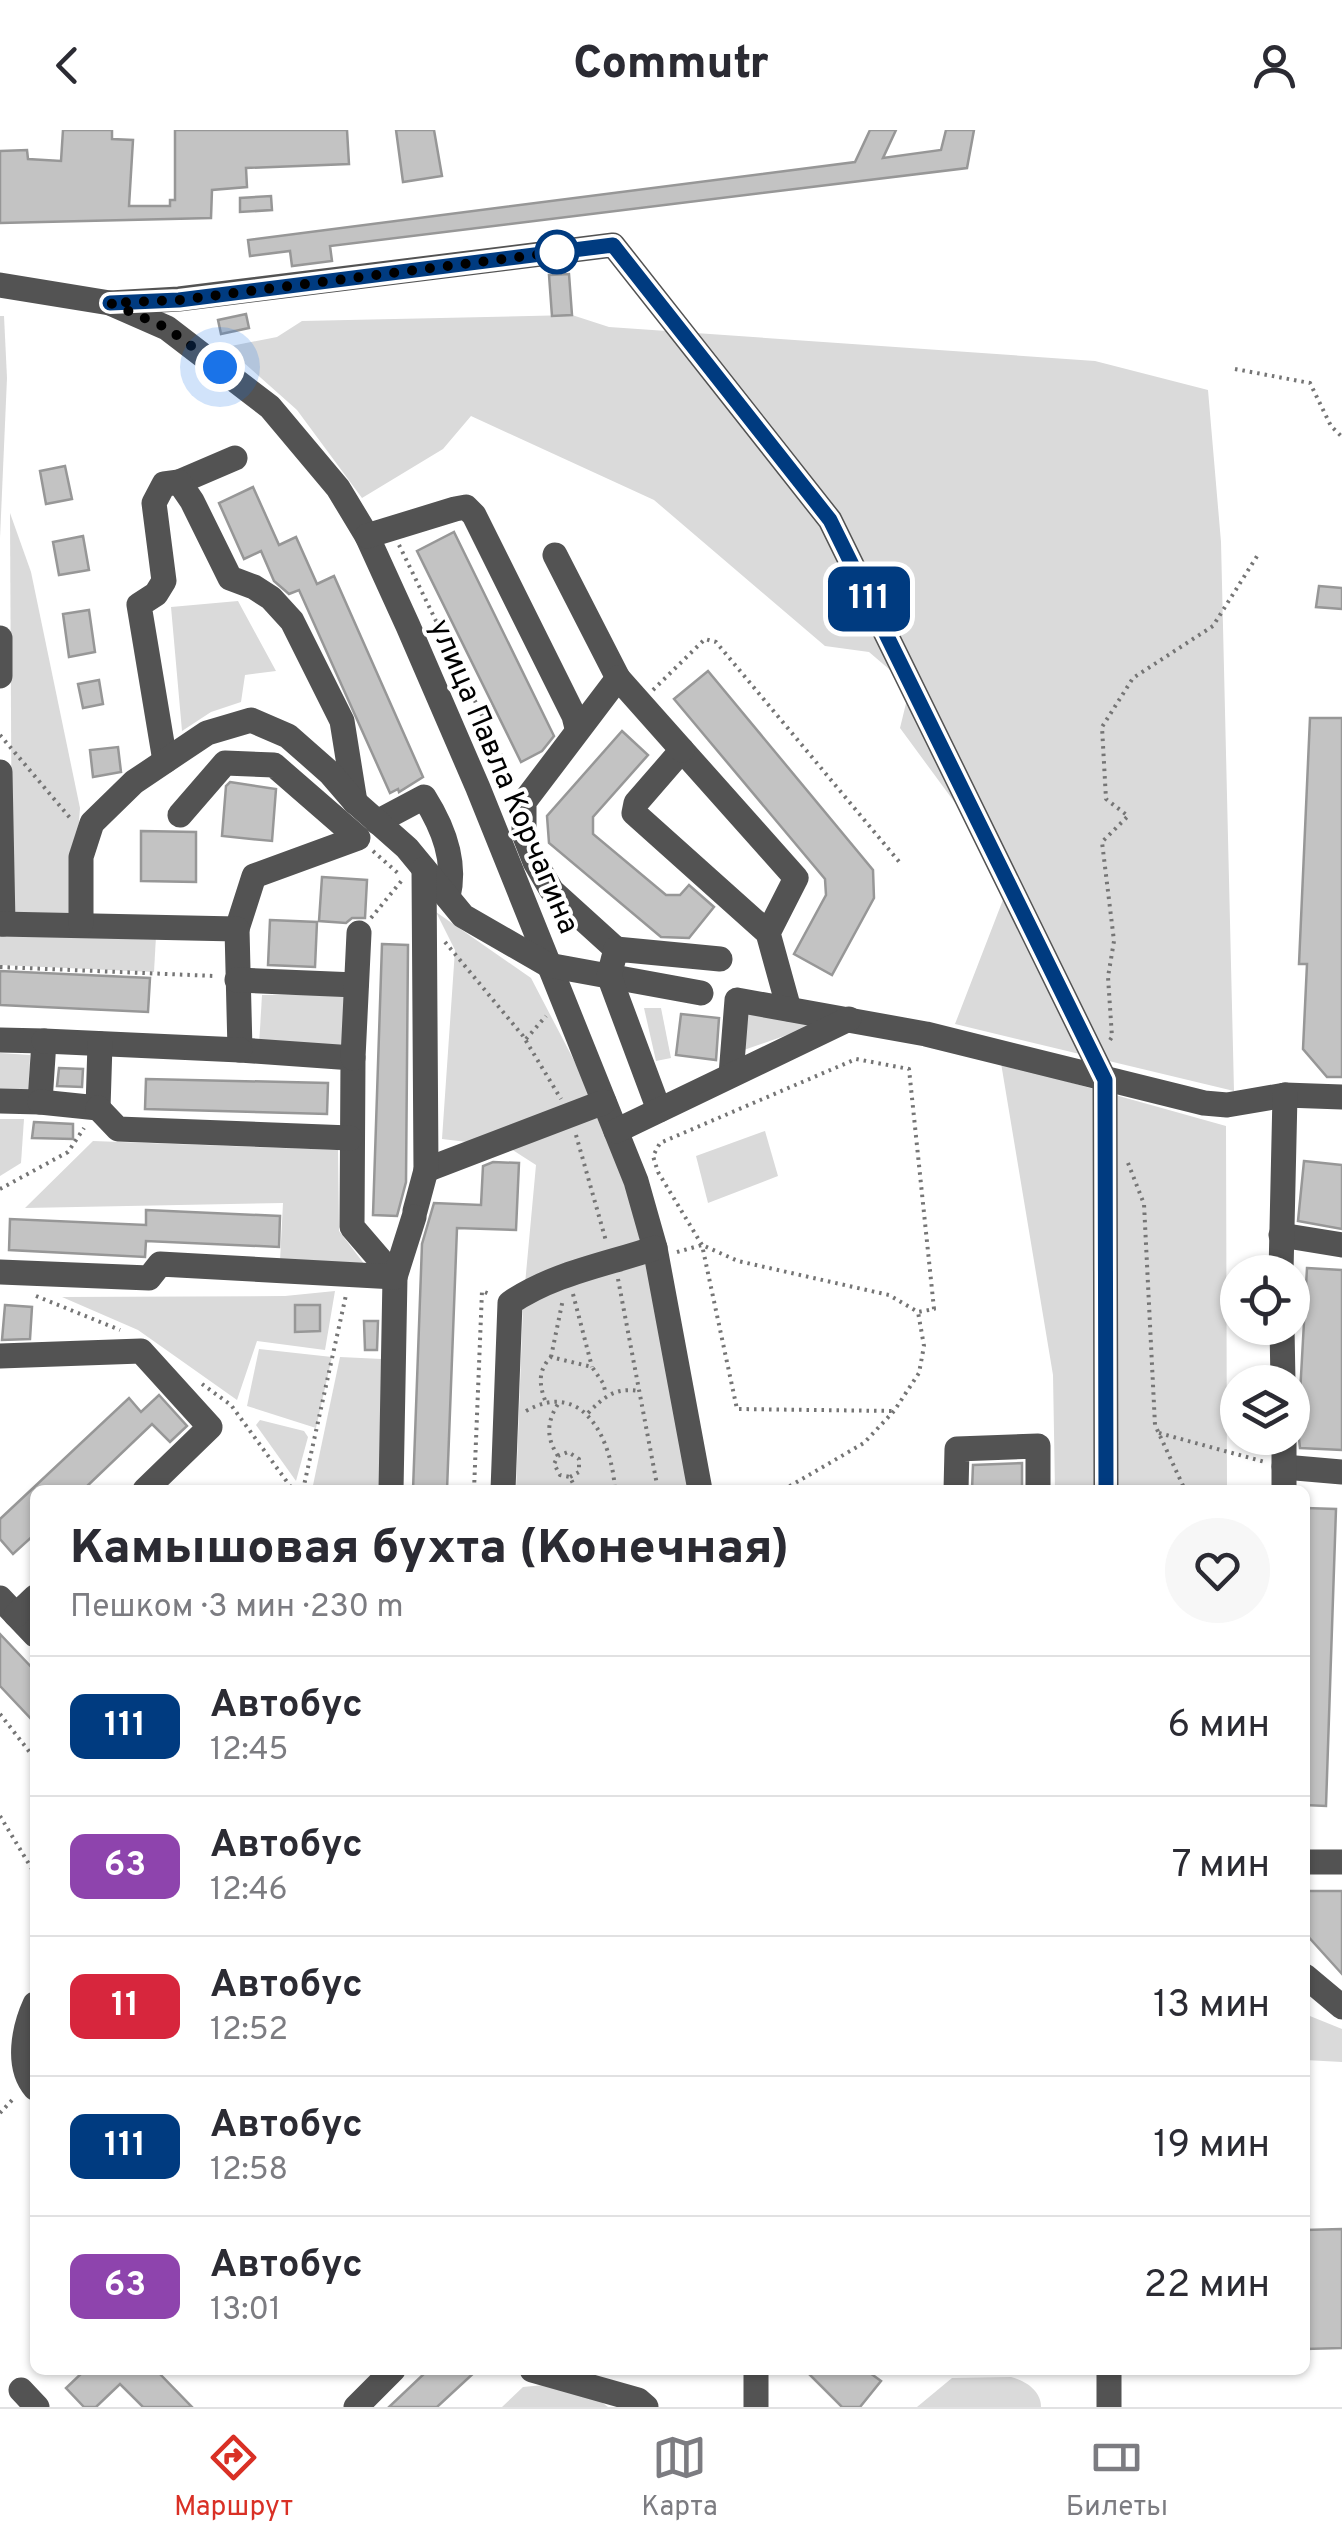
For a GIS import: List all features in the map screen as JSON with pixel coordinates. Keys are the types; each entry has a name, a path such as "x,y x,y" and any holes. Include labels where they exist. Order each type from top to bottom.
{"street":[{"path":"110,303 179,300 613,245 830,520 1093,1077 1106,1485"},
{"name":"улица Павла Корчагина","path":"0,285 110,303 167,328 270,407 379,532 636,1181 655,1248 699,1485"},
{"path":"165,761 139,605 156,594 164,581 154,504 164,484 179,482 235,458"},
{"path":"179,482 230,578 271,598 292,621 342,722 355,802"},
{"path":"379,532 455,509 466,508 474,514 577,728"},
{"path":"555,555 618,678 796,878 768,933"},
{"path":"0,638 0,676"},
{"path":"618,678 524,802 524,834 552,891 616,949 720,959"},
{"path":"81,924 81,858 92,823 134,782 207,733 251,720 288,736 330,772 355,802 368,830"},
{"path":"682,750 636,803 634,812 768,933 789,1009"},
{"path":"180,815 224,763 274,765 368,830 436,897 548,964 700,992"},
{"path":"0,772 1,924 238,929"},
{"path":"240,1050 238,929 254,876 368,830 424,797 452,862 425,923 426,1170 395,1277 390,1485"},
{"path":"359,933 350,1138 352,1227 395,1277"},
{"path":"616,949 608,976 659,1110"},
{"path":"237,978 356,985"},
{"path":"731,1075 737,1000 974,1045 1093,1077 1227,1105 1286,1095 1342,1096"},
{"path":"616,1131 849,1019"},
{"path":"0,1040 353,1058"},
{"path":"40,1102 44,1041"},
{"path":"98,1108 100,1044"},
{"path":"1281,1255 1286,1095"},
{"path":"0,1101 98,1108 118,1128 350,1138"},
{"path":"426,1170 604,1102"},
{"path":"1281,1235 1342,1246"},
{"path":"503,1485 510,1303 535,1286 582,1268 655,1248"},
{"path":"0,1272 149,1278 160,1264 395,1277"},
{"path":"0,1356 141,1352 210,1427 150,1485"},
{"path":"956,1485 957,1448 1038,1446 1038,1485"},
{"path":"1284,1478 1342,1472"},
{"path":"8,1606 30,1630"},
{"path":"1310,1862 1342,1862"},
{"path":"1310,1980 1342,2007"},
{"path":"30,2017 23,2050 30,2083"},
{"path":"356,2407 387,2375"},
{"path":"550,2375 638,2400 646,2407"},
{"path":"756,2375 756,2407"},
{"path":"1109,2375 1109,2407"}],"path":[{"path":"1234,368 1310,383 1331,426 1342,437"},
{"path":"379,532 524,802"},
{"path":"1093,1077 1112,1036 1108,977 1114,941 1102,842 1128,816 1106,799 1102,727 1133,678 1213,626 1259,553"},
{"path":"639,704 705,639 716,642 901,864"},
{"path":"0,735 87,838"},
{"path":"368,830 436,897"},
{"path":"359,933 414,874"},
{"path":"425,923 444,940 522,1036 572,1117 623,1290 657,1485"},
{"path":"0,967 237,978"},
{"path":"702,1245 738,1261 888,1295 918,1312 934,1309 910,1069 856,1059 660,1143 653,1156 658,1172 702,1245 737,1409 894,1411"},
{"path":"0,1189 68,1152 98,1108"},
{"path":"1125,1153 1144,1204 1155,1425 1183,1485"},
{"path":"304,1485 351,1274"},
{"path":"572,1290 592,1367 606,1394"},
{"path":"474,1485 482,1291 510,1303"},
{"path":"545,1400 540,1385 542,1366 550,1357 563,1297"},
{"path":"792,1485 864,1443 894,1411 919,1373 924,1346 918,1312"},
{"path":"550,1357 592,1367"},
{"path":"588,1413 606,1394 626,1389 641,1392"},
{"path":"526,1397 525,1412 545,1400 560,1401 588,1413 611,1459 614,1485"},
{"path":"558,1456 548,1425 560,1401"},
{"path":"1158,1432 1284,1478"},
{"path":"570,1477 579,1472 579,1460 568,1452 558,1456 554,1464 557,1472 570,1477 574,1485"},
{"path":"0,1714 30,1753"},
{"path":"0,1816 30,1866"}],"shaded area":[{"path":"572,315 609,327 1095,361 1208,390 1221,542 1234,1091 955,1024 1011,879 900,728 910,687 869,652 825,646 654,500 471,416 443,449 362,498 297,410 226,347 277,337 302,321"},
{"path":"0,316 4,316 7,378 0,538"},
{"path":"10,513 31,572 80,808 72,914 12,913"},
{"path":"238,601 276,671 245,675 241,702 211,712 182,731 171,607"},
{"path":"436,912 531,978 604,1118 643,1230 687,1485 516,1485 523,1306 536,1165 508,1147 442,1139 455,950"},
{"path":"0,933 156,936 154,972 0,965"},
{"path":"349,994 346,1053 259,1046 262,995"},
{"path":"644,1008 661,1008 671,1058 656,1061"},
{"path":"741,1013 824,1022 738,1052"},
{"path":"0,1053 30,1055 29,1091 0,1090"},
{"path":"1001,1063 1226,1126 1226,1255 1220,1255 1220,1345 1227,1345 1227,1365 1220,1365 1220,1455 1227,1455 1227,1485 1055,1485 1053,1375"},
{"path":"0,1119 24,1119 21,1163 0,1176"},
{"path":"765,1131 778,1176 708,1203 696,1156"},
{"path":"93,1141 338,1150 339,1231 365,1265 280,1261 283,1203 25,1208"},
{"path":"335,1291 325,1350 257,1341 237,1400 138,1330 62,1297 285,1296"},
{"path":"259,1349 332,1357 316,1428 247,1406"},
{"path":"340,1357 382,1359 380,1485 313,1485"},
{"path":"260,1420 304,1431 308,1437 296,1481 256,1425"},
{"path":"1310,2016 1342,2029 1342,2062 1310,2060"},
{"path":"1011,2377 1032,2388 1041,2407 917,2407 952,2378"},
{"path":"575,2382 608,2407 502,2407 523,2387"}],"building":[{"path":"63,130 112,130 112,139 133,140 129,206 170,206 170,200 175,200 175,130 347,130 349,164 246,168 247,187 212,190 211,218 0,223 0,151 27,150 28,159 61,161"},
{"path":"396,130 434,130 442,176 403,182"},
{"path":"870,130 896,130 883,158 941,150 946,130 974,130 967,168 330,246 332,261 292,266 290,251 250,256 248,240 855,162"},
{"path":"271,196 272,210 240,212 240,198"},
{"path":"569,274 572,315 552,316 549,275"},
{"path":"246,314 249,328 221,334 218,320"},
{"path":"65,466 72,499 46,504 40,471"},
{"path":"253,487 279,545 296,537 317,584 334,576 423,777 399,792 398,789 390,793 299,590 289,594 274,581 261,551 244,559 219,503"},
{"path":"454,532 554,736 542,751 521,762 417,551"},
{"path":"83,536 89,570 59,575 53,542"},
{"path":"1319,586 1342,588 1342,609 1316,607"},
{"path":"89,610 95,652 69,657 63,614"},
{"path":"708,671 873,870 874,898 832,975 794,954 826,895 825,879 674,699"},
{"path":"99,680 103,704 83,708 78,684"},
{"path":"1310,718 1342,718 1342,1077 1327,1077 1303,1049 1307,964 1299,964"},
{"path":"622,731 648,755 593,817 593,834 666,895 680,895 689,885 714,907 689,938 661,937 549,843 547,816"},
{"path":"118,747 121,772 93,777 90,750"},
{"path":"230,782 276,789 272,841 222,836 226,786"},
{"path":"141,831 196,832 196,882 141,881"},
{"path":"322,877 367,880 365,918 352,918 346,923 319,921"},
{"path":"270,920 317,922 315,967 268,965"},
{"path":"382,944 408,945 406,1182 397,1216 373,1215"},
{"path":"0,971 150,978 148,1012 0,1005"},
{"path":"681,1014 719,1018 716,1060 676,1055"},
{"path":"59,1068 83,1069 82,1087 57,1086"},
{"path":"146,1079 328,1083 327,1114 145,1109"},
{"path":"34,1122 73,1124 73,1139 32,1138"},
{"path":"1304,1161 1342,1165 1342,1229 1298,1221"},
{"path":"493,1162 519,1163 516,1230 457,1228 447,1485 413,1485 422,1244 434,1203 481,1205 483,1166"},
{"path":"146,1210 280,1216 279,1247 146,1241 145,1257 9,1250 10,1219 146,1225"},
{"path":"1310,1268 1342,1270 1342,1450 1310,1448 1310,1365 1302,1365 1303,1345 1310,1345"},
{"path":"5,1305 32,1307 30,1339 2,1340"},
{"path":"295,1305 320,1305 320,1331 295,1332"},
{"path":"364,1321 378,1321 377,1350 365,1350"},
{"path":"159,1395 187,1426 170,1442 152,1424 88,1485 36,1485 129,1398 141,1412"},
{"path":"1022,1463 1022,1485 972,1485 973,1465"},
{"path":"30,1491 30,1539 13,1554 0,1539 0,1519"},
{"path":"1310,1508 1336,1509 1326,1806 1310,1805"},
{"path":"0,1634 30,1666 30,1718 0,1686"},
{"path":"1310,1891 1342,1891 1342,1974 1310,1939"},
{"path":"1342,2229 1342,2348 1310,2349 1310,2230"},
{"path":"80,2375 161,2375 192,2407 143,2407 120,2384 96,2407 84,2407 66,2388"},
{"path":"423,2375 472,2375 437,2407 389,2407"},
{"path":"810,2375 873,2375 881,2381 860,2407 842,2407"}],"bus line":[{"name":"111","path":"110,303 179,300 613,245 830,520 1105,1080 1106,1485"}],"route":[{"path":"220,367 167,328 110,303 179,300 575,250 557,252"}]}
